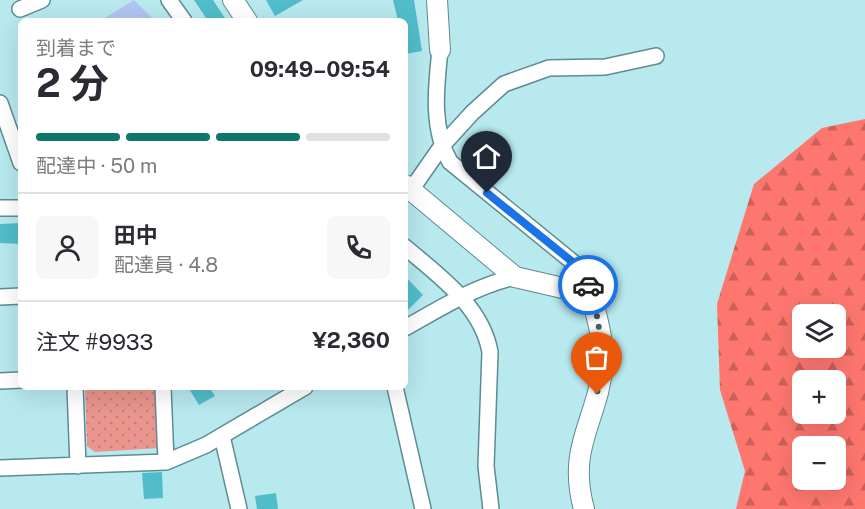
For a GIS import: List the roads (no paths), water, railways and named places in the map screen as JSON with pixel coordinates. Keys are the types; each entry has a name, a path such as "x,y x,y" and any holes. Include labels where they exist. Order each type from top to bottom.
{"street":[{"path":"20,10 42,0"},
{"path":"169,0 182,18"},
{"path":"233,0 245,18"},
{"path":"437,0 440,50 435,96 441,147 450,162 580,268 589,287 597,317 603,359 597,394 579,452 578,486 584,509"},
{"path":"515,277 408,188 472,113 504,84 549,68 605,67 656,56"},
{"path":"0,103 3,121 18,156"},
{"path":"0,208 18,208"},
{"path":"408,250 461,296 487,335 490,352 486,466 491,509"},
{"path":"408,326 461,296 493,282 515,277 567,289 589,287"},
{"path":"0,297 18,296"},
{"path":"0,381 18,380"},
{"path":"75,390 78,466"},
{"path":"163,390 166,462"},
{"path":"0,468 166,462 222,436 299,390"},
{"path":"396,390 423,509"},
{"path":"222,436 239,509"}],"water":[{"path":"134,0 152,18 105,18"}]}
